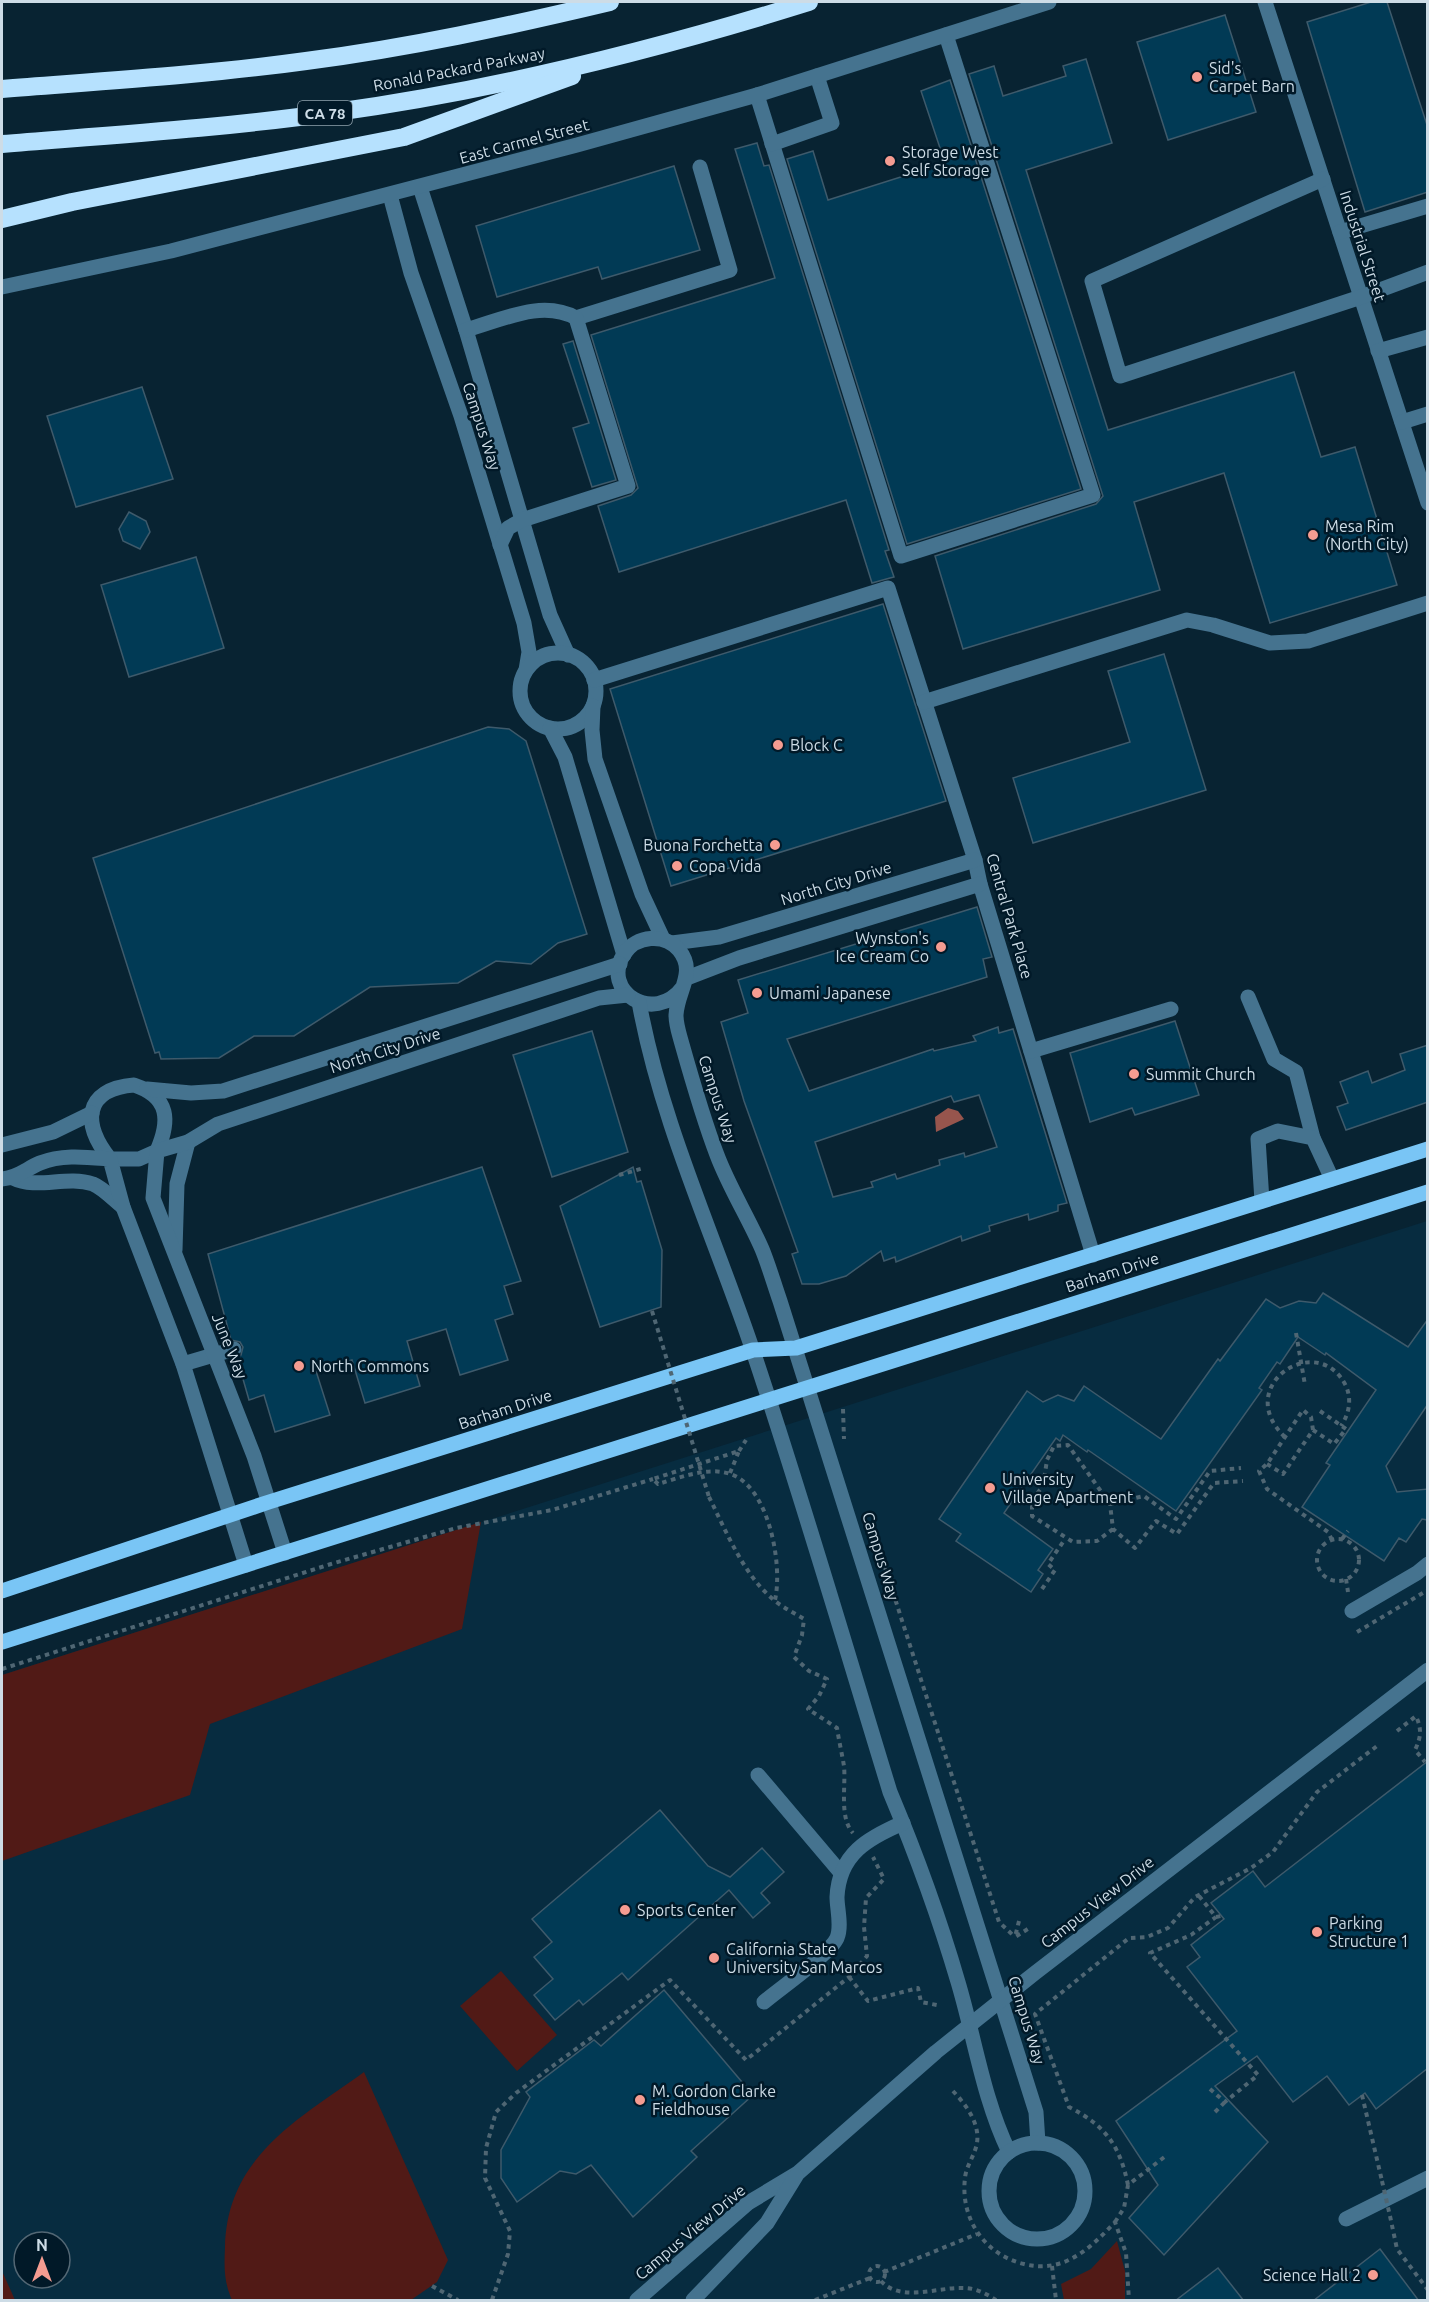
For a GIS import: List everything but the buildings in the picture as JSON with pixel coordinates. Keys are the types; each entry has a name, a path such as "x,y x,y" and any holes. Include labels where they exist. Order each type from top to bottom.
{"highway":[{"name":"Ronald Packard Parkway","path":"2,89 167,76 306,61 438,40 610,2"},
{"name":"Ronald Packard Parkway","path":"2,144 237,124 337,112 441,95 644,50 809,2"},
{"path":"2,219 72,202 404,136 644,50"}],"main road":[{"path":"1262,1201 1428,1149"},
{"name":"Barham Drive","path":"768,1400 1428,1192"},
{"name":"Barham Drive","path":"2,1591 269,1502 753,1350 796,1348 1262,1201"},
{"path":"2,1642 768,1400"}],"street":[{"name":"East Carmel Street","path":"2,287 171,251 420,187 757,95 1049,2"},
{"name":"Industrial Street","path":"1265,2 1428,502"},
{"path":"757,95 901,556 1093,495 946,35"},
{"path":"772,144 832,123 817,76"},
{"path":"576,318 730,270 700,167"},
{"path":"1323,179 1092,281 1120,376 1361,297 1428,272"},
{"name":"Campus Way","path":"420,187 466,330 550,615 568,655 579,660 589,669 594,680"},
{"name":"Campus Way","path":"390,195 411,273 461,416 524,623 529,652 526,670 521,681 522,705 538,724 550,728 565,757 622,959 619,975 633,998 690,1182 753,1350 890,1792 917,1856 957,1977 982,2081 998,2129 1009,2152"},
{"path":"1340,232 1428,206"},
{"path":"466,330 538,309 563,311 576,318 628,486 522,520 508,528 500,545"},
{"path":"1378,351 1428,337"},
{"path":"1402,422 1428,414"},
{"name":"Central Park Place","path":"594,680 888,588 975,860 980,884 1093,1255"},
{"path":"924,702 1187,620 1213,624 1270,644 1308,641 1428,603"},
{"path":"526,670 544,656 568,655"},
{"path":"594,680 596,693 592,730 595,759 642,894 667,941 684,958 688,967 685,983"},
{"path":"550,728 563,729 576,725 586,717 593,706"},
{"name":"North City Drive","path":"667,941 719,937 975,860"},
{"path":"633,998 658,1005 668,1002 685,983 740,958 980,884"},
{"path":"622,959 631,946 641,940 667,941"},
{"name":"North City Drive","path":"2,1145 53,1132 92,1113 97,1101 106,1092 119,1086 134,1085 147,1089 191,1094 223,1091 622,959"},
{"name":"Campus Way","path":"685,983 676,1014 679,1035 717,1155 762,1248 796,1348 1036,2112 1038,2143"},
{"path":"1248,997 1274,1059 1296,1072 1313,1138 1332,1179"},
{"name":"North City Drive","path":"7,1179 41,1162 56,1159 76,1156 139,1159 188,1142 229,1120 591,1001 633,998"},
{"path":"1031,1051 1172,1008"},
{"path":"147,1089 164,1109 166,1122 157,1151"},
{"path":"92,1113 91,1126 96,1142 110,1159 123,1207 183,1364 246,1565"},
{"path":"1262,1201 1258,1139 1278,1131 1313,1138"},
{"path":"175,1258 177,1184 188,1142"},
{"name":"June Way","path":"157,1151 153,1198 215,1354 269,1502 285,1553"},
{"path":"7,1179 25,1184 60,1179 94,1184 123,1207"},
{"path":"183,1364 234,1349"},
{"path":"1352,1611 1417,1573 1428,1564"},
{"name":"Campus View Drive","path":"637,2301 748,2203 798,2173 1001,2000 1428,1670"},
{"path":"758,1775 841,1872"},
{"path":"764,2002 827,1950 837,1938 837,1896 841,1872 854,1851 873,1835 903,1823"},
{"path":"1038,2143 1066,2152 1077,2163 1086,2192 1083,2206 1076,2220 1065,2230 1052,2237 1037,2239 1022,2237 1008,2230 991,2205 989,2191 992,2176 999,2163 1009,2152 1038,2143"},
{"name":"Campus View Drive","path":"693,2301 767,2223 798,2173"},
{"path":"1346,2218 1428,2178"}],"path":[{"path":"619,1175 644,1168"},
{"path":"492,2301 508,2254 510,2231 485,2178 486,2148 496,2112 516,2093 670,1980 746,2060 849,1977 867,1956 864,1927 866,1898 884,1879 873,1857 849,1829 837,1728 808,1709 819,1696 827,1679 810,1671 794,1657 802,1635 804,1619 775,1600 754,1577 734,1548 709,1497 652,1311"},
{"path":"1296,1334 1305,1385"},
{"path":"1285,1437 1270,1416 1268,1396 1280,1374 1290,1367 1302,1364 1325,1365 1341,1378 1347,1389 1349,1409 1341,1426"},
{"path":"843,1409 843,1437 847,1448"},
{"path":"1267,1464 1283,1474 1313,1430 1311,1417 1303,1410 1267,1464 1259,1471 1267,1488 1328,1532 1332,1540"},
{"path":"1313,1430 1334,1444 1347,1430 1320,1411"},
{"path":"730,1473 746,1440"},
{"path":"1113,1529 1096,1541 1084,1543 1065,1539 1060,1532 1037,1522 1030,1509 1032,1500 1043,1486 1047,1460 1054,1446 1068,1445 1074,1450 1096,1487 1110,1504 1113,1529 1135,1548 1155,1521 1177,1534 1214,1483 1243,1481"},
{"path":"2,1669 331,1564 456,1528 552,1510 739,1451"},
{"path":"1110,1504 1144,1496 1176,1519 1210,1471 1241,1468"},
{"path":"653,1479 658,1484 710,1472 730,1473 751,1490 762,1509 773,1538 778,1563 778,1586 775,1600"},
{"path":"1342,1539 1348,1531"},
{"path":"876,1539 999,1922 1015,1937"},
{"path":"1042,1589 1055,1570 1048,1564 1065,1539"},
{"path":"1342,1539 1354,1546 1359,1558 1356,1571 1346,1579 1332,1580 1326,1577 1318,1566 1319,1551 1332,1540 1342,1539"},
{"path":"1346,1579 1348,1592"},
{"path":"1357,1632 1428,1590"},
{"path":"1397,1731 1416,1716 1420,1727 1420,1739 1415,1750 1425,1762"},
{"path":"953,2091 971,2111 978,2142 965,2176 964,2198 969,2218 977,2234 993,2250 1013,2262 1034,2266 1052,2266 1072,2260 1099,2240 1124,2208 1128,2185 1122,2158 1107,2133 1085,2115 1069,2107 1035,2014 1129,1938 1147,1937 1168,1928 1199,1896 1251,1868 1273,1852 1317,1792 1377,1746"},
{"path":"1199,1896 1219,1917 1191,1935 1150,1953 1258,2075 1215,2112"},
{"path":"1015,1937 1019,1920"},
{"path":"1015,1937 1031,1927"},
{"path":"849,1977 868,2001 918,1988 921,2002 937,2005"},
{"path":"1210,2089 1225,2103"},
{"path":"1362,2095 1397,2248 1428,2290"},
{"path":"1128,2185 1167,2155"},
{"path":"1115,2222 1126,2253 1129,2301"},
{"path":"881,2281 884,2272 977,2234"},
{"path":"1052,2266 1056,2301"},
{"path":"881,2281 874,2282 870,2278 870,2271 878,2267 884,2272"},
{"path":"815,2301 870,2278"},
{"path":"881,2281 890,2290 920,2299 962,2288 986,2293 996,2301"},
{"path":"432,2286 458,2300"}],"shaded area":[{"path":"948,1108 958,1111 964,1119 936,1132 935,1117"},
{"name":"California State University San Marcos","path":"1427,1221 1427,2300 2,2300 2,1675"},
{"path":"481,1522 462,1629 210,1724 190,1795 2,1861 2,1675"},
{"path":"501,1971 557,2035 517,2071 460,2006"},
{"path":"364,2072 448,2260 437,2282 411,2300 232,2300 225,2275 225,2247 229,2215 238,2188 253,2164 271,2143 315,2106"},
{"path":"1117,2241 1125,2271 1125,2300 1064,2300 1061,2284 1091,2269"},
{"path":"2,2271 15,2300 2,2300"}],"place":[{"name":"Sid's Carpet Barn","path":"1197,77"},
{"name":"Storage West Self Storage","path":"890,161"},
{"name":"Mesa Rim (North City)","path":"1313,535"},
{"name":"Block C","path":"778,745"},
{"name":"Buona Forchetta","path":"775,845"},
{"name":"Copa Vida","path":"677,866"},
{"name":"Wynston's Ice Cream Co","path":"941,947"},
{"name":"Umami Japanese","path":"757,993"},
{"name":"Summit Church","path":"1134,1074"},
{"name":"North Commons","path":"299,1366"},
{"name":"University Village Apartment","path":"990,1488"},
{"name":"Sports Center","path":"625,1910"},
{"name":"Parking Structure 1","path":"1317,1932"},
{"name":"California State University San Marcos","path":"714,1958"},
{"name":"M. Gordon Clarke Fieldhouse","path":"640,2100"},
{"name":"Science Hall 2","path":"1373,2275"}]}
